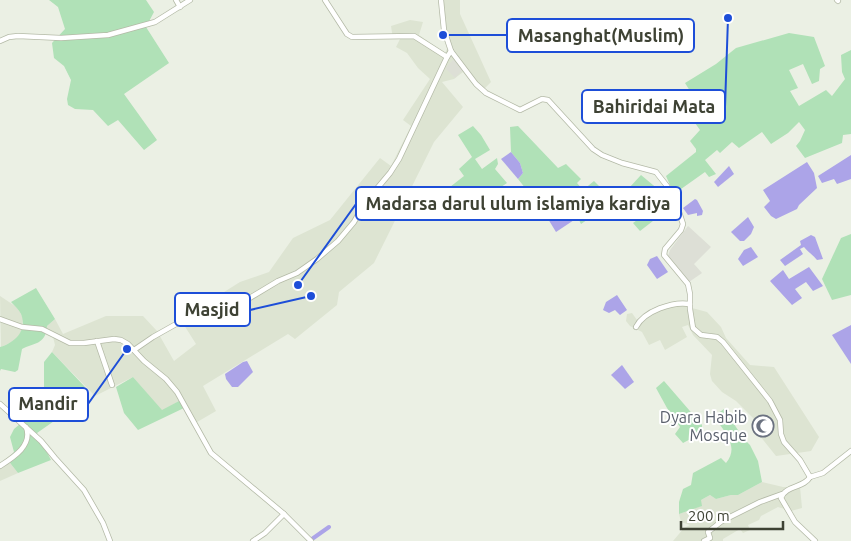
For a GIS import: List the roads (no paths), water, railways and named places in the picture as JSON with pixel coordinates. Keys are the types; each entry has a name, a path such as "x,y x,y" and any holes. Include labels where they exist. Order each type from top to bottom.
{"street":[{"path":"176,0 180,7"},
{"path":"0,41 18,36 61,38 108,35 155,22 190,0"},
{"path":"325,0 347,34 352,37 414,36 447,57"},
{"path":"441,0 444,30 452,51 476,84 486,93 520,110 542,99 548,100 593,149 622,163 656,172 674,197 683,224 681,230 665,250 664,255 688,284 694,328 701,334 717,337 723,342 770,402 780,420 781,434 784,442 800,460 810,477"},
{"path":"134,350 186,319 196,316 218,317 297,272 317,259 338,241 399,159 447,57 452,51"},
{"path":"636,327 639,321 663,307 683,303 690,304"},
{"path":"1,320 22,327 42,329 70,343 122,340 144,362 166,379 177,392 211,452 284,514 311,541"},
{"path":"97,342 112,385"},
{"path":"0,404 42,441 84,490 103,523 110,541"},
{"path":"0,466 25,446 29,433 26,425"},
{"path":"704,541 710,538 708,532 722,521 803,484 810,477 824,473 851,451"},
{"path":"782,494 781,498 788,512 815,541"},
{"path":"253,541 265,533 284,514"}],"waterway":[{"path":"312,539 329,527"}],"place":[{"name":"Bahiridai Mata","path":"728,18"},
{"name":"Masanghat(Muslim)","path":"443,35"},
{"name":"Madarsa darul ulum islamiya kardiya","path":"298,285"},
{"name":"Masjid","path":"311,296"},
{"name":"Mandir","path":"127,349"},
{"name":"Dyara Habib Mosque","path":"763,426"}]}
